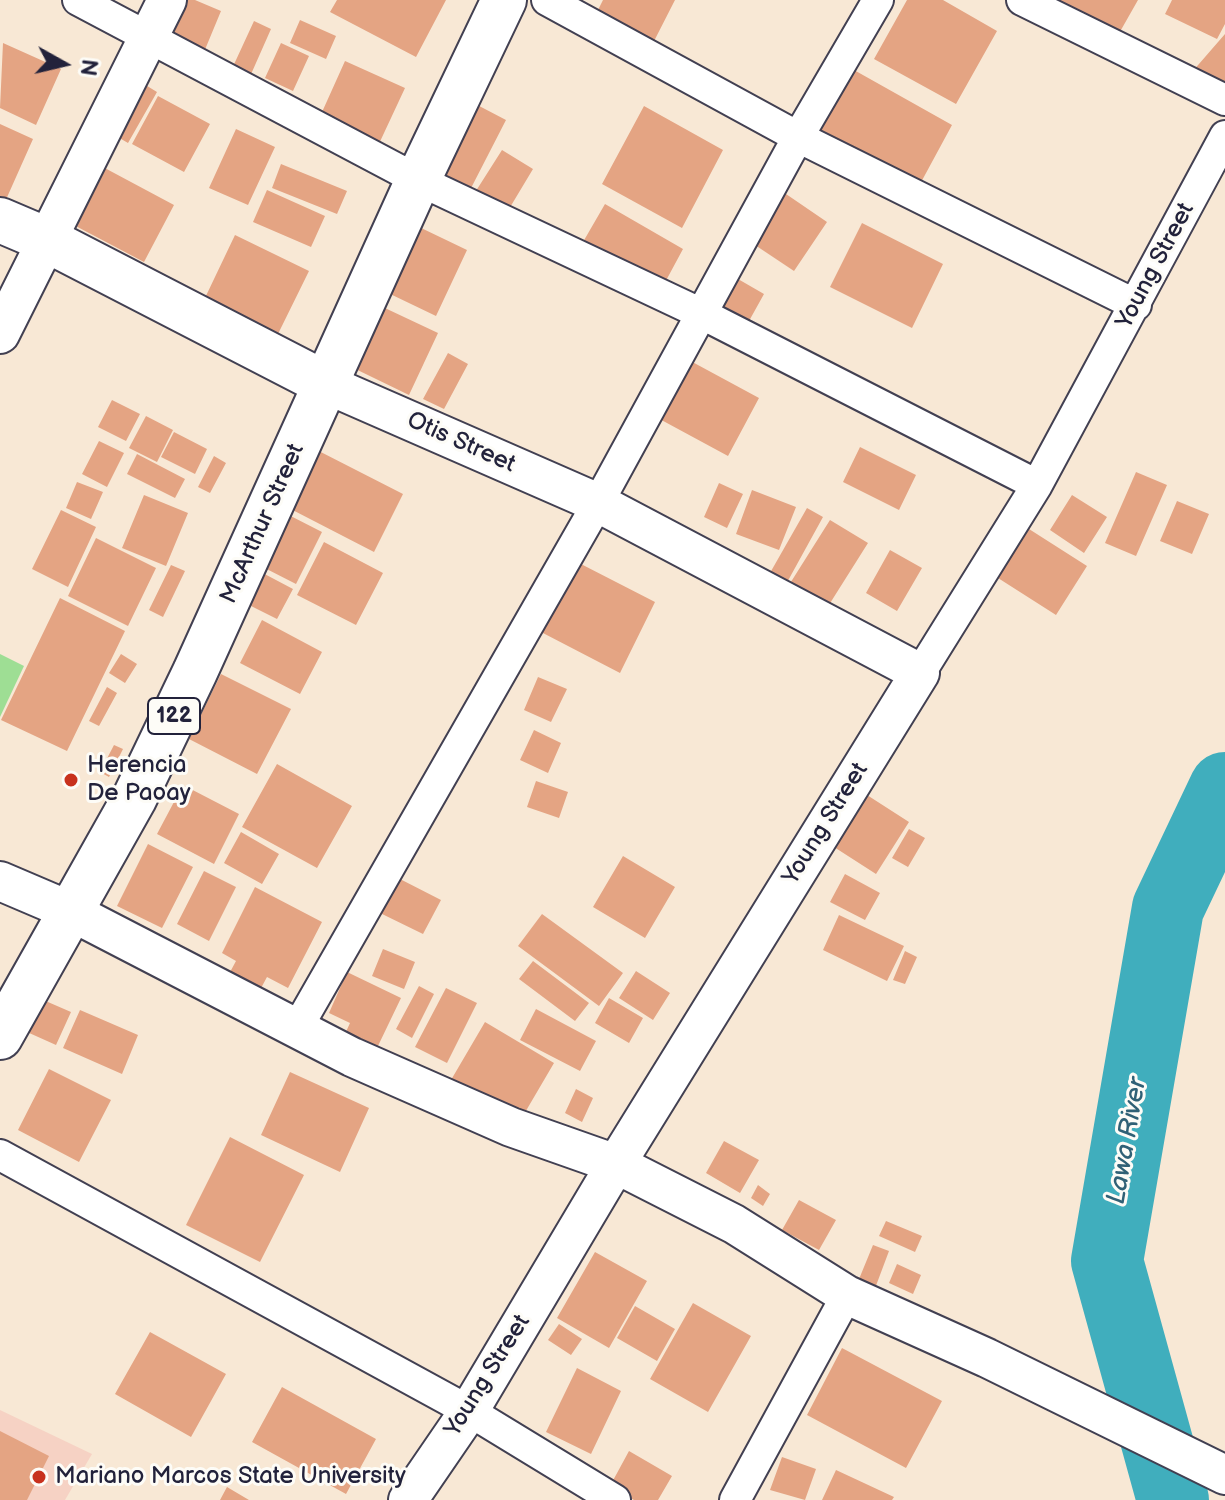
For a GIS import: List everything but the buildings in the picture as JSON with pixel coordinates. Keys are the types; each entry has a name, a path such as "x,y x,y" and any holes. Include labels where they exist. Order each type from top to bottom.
{"main road":[{"name":"McArthur Street","path":"0,1037 68,910 134,799 418,180 504,0"},
{"name":"Otis Street","path":"0,220 47,240 326,384"}],"street":[{"path":"78,0 418,180 702,314 1037,485"},
{"path":"0,334 167,0"},
{"path":"547,0 798,137 1136,305"},
{"path":"296,1030 598,503 798,137 878,0"},
{"path":"1022,0 1225,100"},
{"name":"Young Street","path":"408,1500 469,1411 616,1164 1037,485 1225,136"},
{"name":"Otis Street","path":"326,384 598,503 920,673"},
{"path":"0,881 68,910 296,1030 511,1127 616,1164 734,1224 847,1295 987,1358 1225,1475"},
{"path":"0,1155 469,1411 615,1500"},
{"path":"735,1500 847,1295"}],"shaded area":[{"name":"Mariano Marcos State University","path":"0,1410 92,1454 65,1500 0,1500"}],"green space":[{"path":"0,654 24,666 0,717"}],"waterway":[{"name":"Lawa River","path":"1173,1500 1107,1261 1168,908 1225,788"}],"place":[{"name":"Herencia De Paoay","path":"71,780"},
{"name":"Mariano Marcos State University","path":"39,1477"}]}
